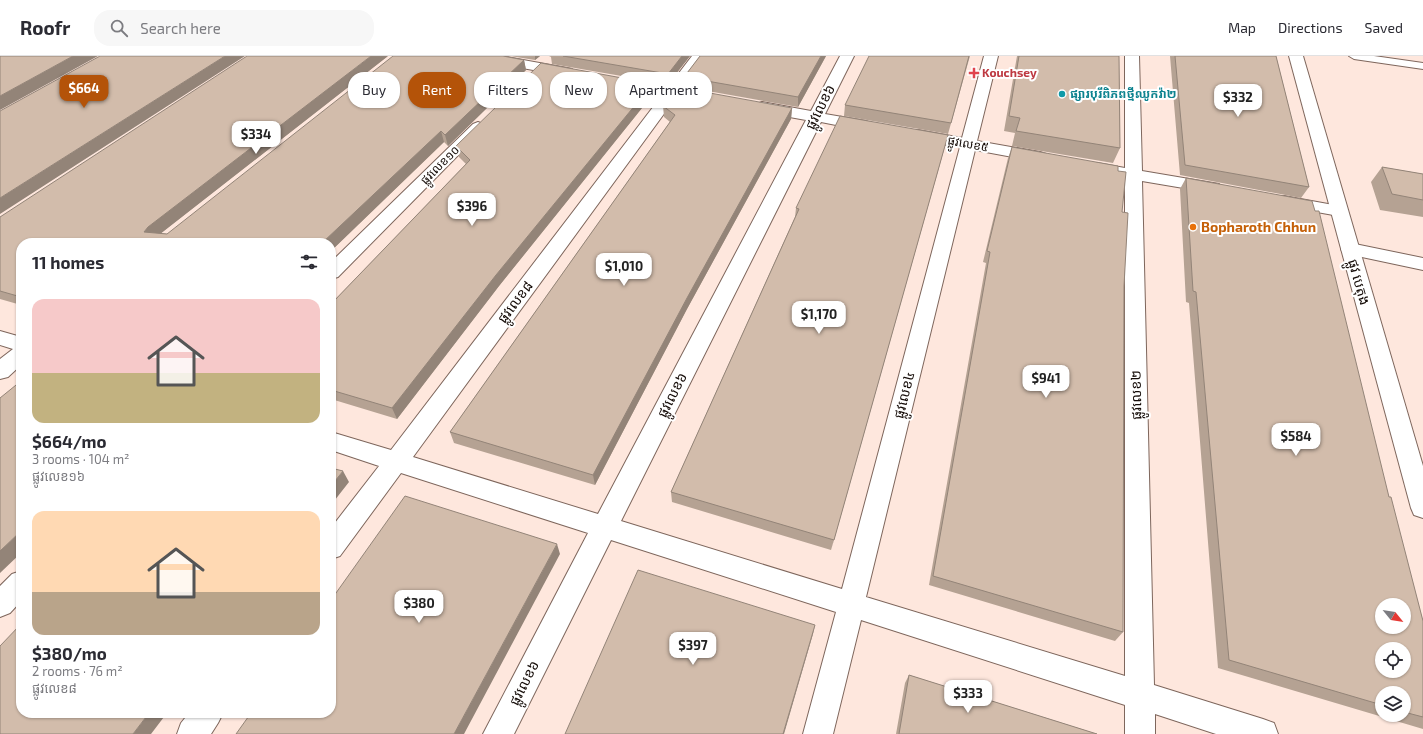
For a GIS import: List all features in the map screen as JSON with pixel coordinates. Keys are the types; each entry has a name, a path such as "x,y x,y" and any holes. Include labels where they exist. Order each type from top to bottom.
{"street":[{"path":"478,56 566,72"},
{"name":"ផ្លូវលេខ៨","path":"687,72 699,56"},
{"name":"ផ្លូវលេខ៦","path":"498,734 847,56"},
{"name":"ផ្លូវលេខ៤","path":"818,734 991,56"},
{"name":"ផ្លូវលេខ២","path":"1132,56 1140,734"},
{"name":"ផ្លូវ បេតុង","path":"1296,56 1423,508"},
{"path":"712,98 718,99"},
{"path":"748,105 884,129"},
{"name":"ផ្លូវលេខ៨","path":"336,541 660,108"},
{"name":"ផ្លូវលេខ១០","path":"336,268 488,117"},
{"name":"ផ្លូវលេខ៥","path":"907,133 1055,160"},
{"path":"1086,166 1226,191"},
{"path":"1273,199 1339,211"},
{"path":"1350,249 1423,264"},
{"path":"0,338 16,343"},
{"path":"0,371 16,358"},
{"path":"336,443 1263,734"},
{"path":"0,604 16,588"},
{"path":"192,734 204,718"}],"lane":[{"path":"1354,56 1423,66"}],"building":[{"path":"0,56 73,56 0,96"},
{"path":"100,56 225,56 0,198 0,111"},
{"path":"247,56 371,56 350,72 348,72 348,74 148,227 144,232 167,234 348,91 348,108 400,108 400,72 373,72 393,56 503,56 524,60 511,72 474,72 474,107 445,135 441,131 327,238 16,238 16,296 0,291 0,217"},
{"path":"563,56 682,56 670,72 656,72"},
{"path":"700,56 821,56 798,97 712,82 712,72 688,72"},
{"path":"869,56 969,56 951,123 845,105"},
{"name":"ផ្សារបុរីពិភពថ្មីឈូកវ៉ា២","path":"1019,56 1119,56 1120,148 1016,131 1020,118 1009,116"},
{"path":"1175,56 1276,56 1309,187 1185,165"},
{"path":"541,63 590,72 550,72 550,108 607,108 607,75 615,77 615,108 633,108 496,275 392,408 336,391 336,299 470,160 456,146 495,108 542,108 542,72 532,72"},
{"path":"712,93 792,108 687,298 593,475 450,432 675,115 666,108 712,108"},
{"path":"840,116 948,135 834,540 671,492 799,209 796,208"},
{"path":"1012,147 1118,166 1118,171 1126,172 1122,212 1128,213 1124,286 1123,632 933,576 990,252 987,251"},
{"path":"1382,167 1423,174 1423,200 1392,194"},
{"path":"1186,178 1312,201 1315,211 1319,211 1389,497 1391,497 1423,621 1423,717 1411,714 1411,686 1375,686 1375,703 1229,660 1196,292 1193,291"},
{"path":"16,385 16,536 0,551 0,398"},
{"path":"336,469 343,471 336,480"},
{"path":"405,496 557,544 454,734 236,734 247,718 336,718 336,593"},
{"path":"638,570 815,625 783,734 565,734"},
{"path":"16,629 16,718 145,718 133,734 0,734 0,646"},
{"path":"909,675 1097,734 899,734"}],"place":[{"name":"Kouchsey","path":"974,73"},
{"name":"ផ្សារបុរីពិភពថ្មីឈូកវ៉ា២","path":"1062,94"},
{"name":"Bopharoth Chhun","path":"1193,227"}]}
